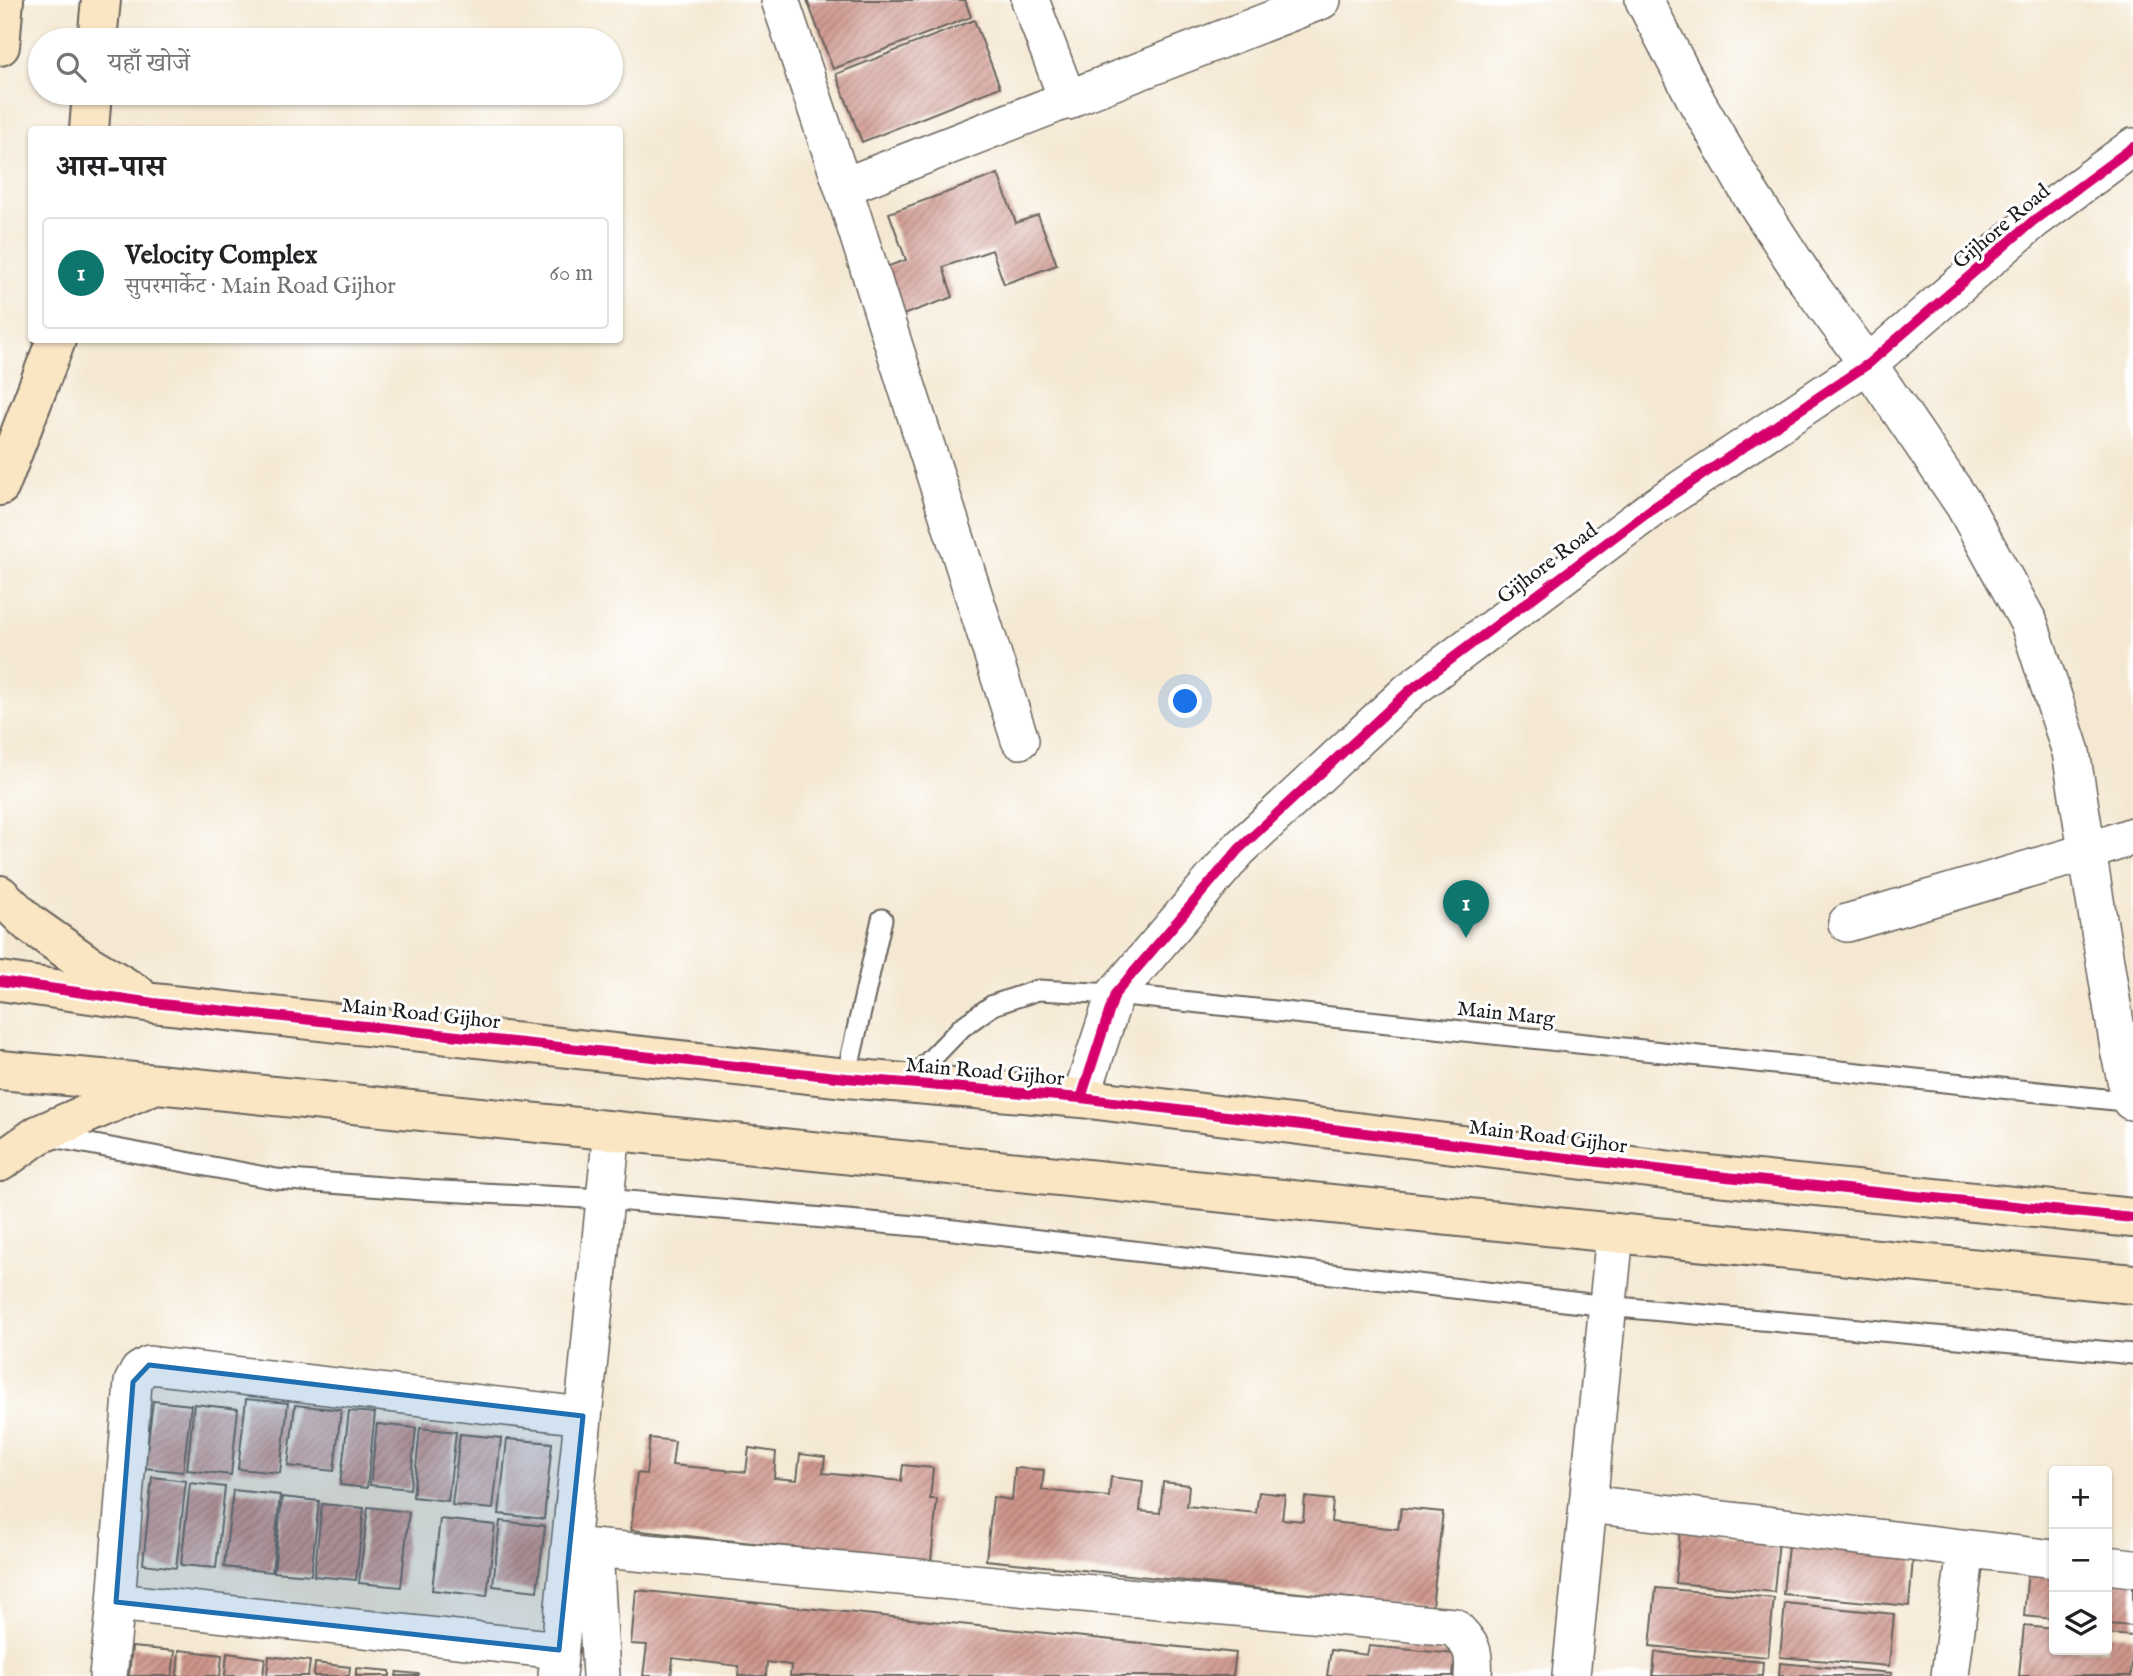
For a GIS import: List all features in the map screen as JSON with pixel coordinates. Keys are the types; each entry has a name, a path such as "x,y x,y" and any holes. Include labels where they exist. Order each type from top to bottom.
{"street":[{"path":"0,46 4,0"},
{"path":"98,28 101,0"},
{"path":"780,0 843,187 1020,740"},
{"path":"1030,0 1068,101"},
{"path":"843,187 1322,0"},
{"path":"1644,0 1698,104 1749,192 1807,281 1868,364 1964,505 2029,623 2071,752 2087,852 2127,1051 2132,1101"},
{"path":"89,126 91,105"},
{"name":"Gijhore Road","path":"1080,1098 1115,995 1240,849 1409,691 1650,510 1868,364 2034,221 2133,147"},
{"path":"0,486 55,343"},
{"path":"1847,923 2133,836"},
{"path":"0,895 29,923 87,964 153,1003"},
{"name":"Main Road Gijhor","path":"0,981 153,1003 846,1078 1080,1098 1697,1174 2133,1218"},
{"path":"0,1070 2133,1284"},
{"path":"0,1162 38,1135 157,1084"},
{"path":"601,1676 582,1547 583,1416 612,1130"},
{"path":"1572,1676 1615,1233"},
{"path":"107,1676 116,1602 133,1382 139,1371 149,1365 583,1416"},
{"path":"1588,1504 2049,1558"},
{"path":"116,1602 558,1663 582,1547"},
{"path":"582,1547 1454,1627 1468,1641 1475,1657 1473,1676"},
{"path":"1950,1676 1966,1549"},
{"path":"2112,1566 2133,1568"}],"lane":[{"path":"846,1078 882,919"},
{"name":"Main Marg","path":"908,1084 962,1027 993,1005 1038,990 1115,995 2132,1101"},
{"path":"38,1135 276,1179 422,1190 605,1199 928,1227 1607,1306 2133,1354"}],"highlighted area":[{"path":"149,1365 583,1416 559,1650 116,1602 133,1382"}],"building":[{"path":"807,0 965,0 971,17 833,69"},
{"path":"974,20 1000,87 862,142 836,74"},
{"path":"998,174 1016,223 1038,215 1057,265 1004,284 992,250 943,267 953,297 900,316 883,268 906,260 889,213"},
{"path":"246,1399 288,1403 280,1473 238,1469"},
{"path":"153,1401 191,1405 183,1472 145,1468"},
{"path":"194,1404 238,1409 231,1475 187,1470"},
{"path":"295,1405 341,1410 334,1471 288,1466"},
{"path":"349,1411 375,1413 367,1488 340,1485"},
{"path":"377,1424 416,1428 410,1489 370,1485"},
{"path":"420,1428 456,1432 448,1501 413,1497"},
{"path":"460,1434 501,1438 493,1509 452,1505"},
{"path":"650,1438 675,1441 672,1465 746,1472 749,1448 776,1452 774,1478 797,1480 800,1454 825,1457 823,1473 901,1481 903,1465 933,1468 930,1499 937,1499 931,1562 631,1530 637,1473 646,1474"},
{"path":"507,1439 552,1443 544,1519 499,1514"},
{"path":"1015,1468 1044,1470 1042,1490 1109,1497 1111,1477 1143,1481 1140,1511 1160,1513 1163,1482 1189,1485 1187,1506 1256,1513 1259,1492 1285,1495 1282,1519 1303,1521 1305,1497 1333,1500 1331,1522 1398,1529 1401,1508 1443,1512 1432,1607 986,1560 993,1497 1012,1500"},
{"path":"152,1477 186,1481 176,1568 143,1564"},
{"path":"190,1483 225,1487 216,1568 181,1565"},
{"path":"233,1490 280,1495 272,1572 224,1567"},
{"path":"282,1497 319,1501 311,1575 274,1572"},
{"path":"322,1504 364,1508 356,1580 314,1576"},
{"path":"368,1507 409,1512 401,1587 359,1583"},
{"path":"440,1519 495,1525 487,1596 432,1590"},
{"path":"500,1521 545,1526 537,1591 493,1586"},
{"path":"1680,1531 1779,1540 1774,1592 1675,1583"},
{"path":"1789,1536 1914,1547 1909,1606 1783,1594"},
{"path":"2028,1569 2049,1571 2049,1618 2024,1616"},
{"path":"2112,1576 2133,1578 2133,1626 2112,1624"},
{"path":"1656,1588 1774,1598 1768,1657 1650,1646"},
{"path":"636,1590 1236,1653 1233,1676 790,1676 791,1665 767,1662 766,1676 738,1676 739,1666 673,1658 671,1676 643,1676 647,1645 631,1644"},
{"path":"1785,1603 1894,1614 1889,1666 1780,1657"},
{"path":"2024,1626 2049,1628 2049,1655 2112,1655 2112,1634 2133,1636 2131,1676 2019,1676"},
{"path":"1369,1646 1456,1654 1453,1676 1327,1676 1331,1650 1367,1655"},
{"path":"132,1647 175,1651 172,1676 129,1676"},
{"path":"179,1650 222,1655 220,1676 177,1676"},
{"path":"1655,1652 1763,1662 1762,1676 1653,1676"},
{"path":"227,1653 265,1658 263,1676 225,1676"},
{"path":"269,1656 310,1661 308,1676 267,1676"},
{"path":"315,1663 350,1667 349,1676 314,1676"},
{"path":"1780,1663 1892,1673 1891,1676 1779,1676"},
{"path":"356,1668 390,1671 390,1676 356,1676"},
{"path":"397,1672 419,1674 396,1676"}],"cycle path":[{"path":"1081,1098 1115,994 1239,849 1409,691 1650,510 1868,364 2033,221 2133,147"},
{"path":"0,981 153,1003 846,1078 1081,1098 1697,1174 2133,1218"}],"place":[{"name":"Velocity Complex","path":"1466,938"}]}
